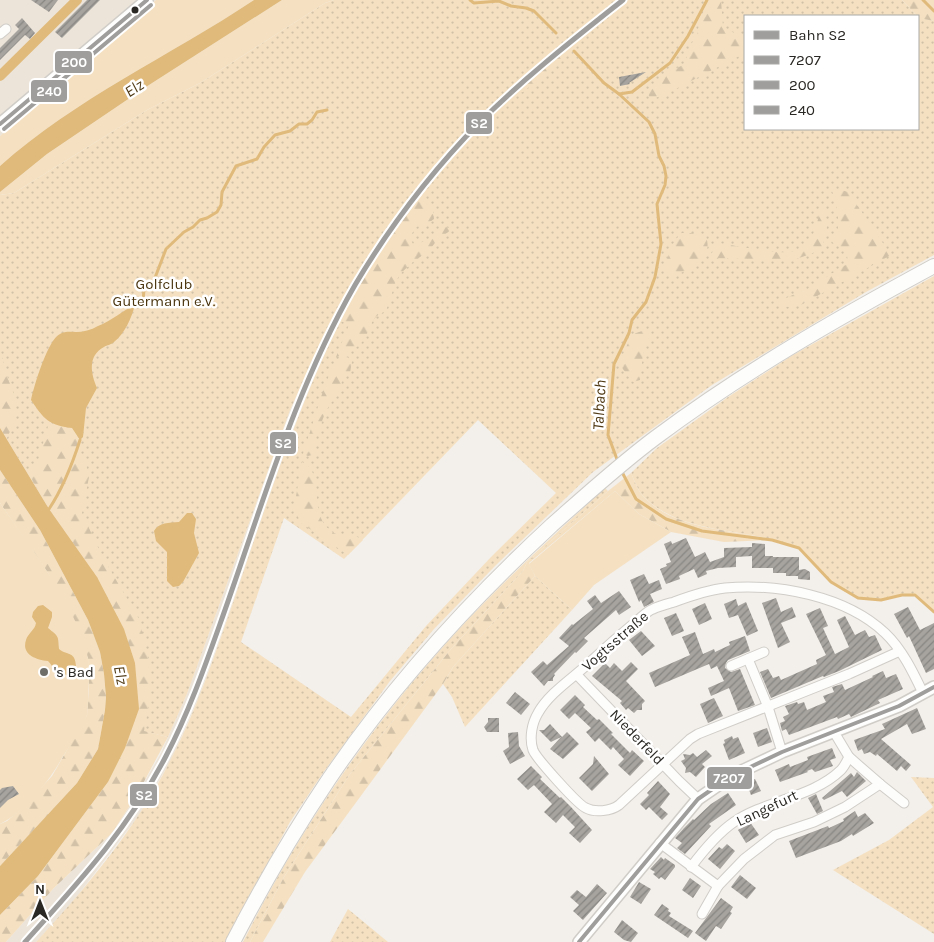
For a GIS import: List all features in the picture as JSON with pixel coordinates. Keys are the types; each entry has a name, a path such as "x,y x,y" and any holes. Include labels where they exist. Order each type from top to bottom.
{"highway":[{"path":"233,942 268,878 330,778 395,691 488,587 600,482 699,406 782,352 934,266"}],"street":[{"path":"0,124 147,0"},
{"name":"Vogtsstraße","path":"664,764 619,805 611,809 598,811 585,808 544,767 534,752 531,742 532,728 538,713 554,694 628,628 652,609 695,594 723,588 752,587 789,590 825,599 860,614 885,633 900,651 923,694"},
{"path":"664,764 690,739 698,734 768,707 900,651"},
{"path":"731,666 764,652"},
{"path":"748,659 768,707 782,752"},
{"name":"Niederfeld","path":"577,674 698,798"},
{"path":"579,942 698,798 727,779 782,752 899,706 934,687"},
{"path":"834,732 849,757 904,803"},
{"name":"Langefurt","path":"692,867 706,848 733,822 752,812 821,784 842,770 849,757"},
{"name":"Langefurt","path":"702,914 718,886 744,859 775,835 814,822 845,807 880,784"},
{"path":"660,843 718,886"}],"shaded area":[{"path":"0,0 156,0 0,136"},
{"path":"619,0 628,0 506,102 454,155 427,187 389,238 358,288 341,321 333,317 387,229 437,165 501,97"},
{"path":"327,331 334,335 299,414 199,697 172,758 140,814 65,912 36,942 6,942 54,888 112,833 161,753 187,694 290,410"}],"green space":[{"path":"156,0 254,0 92,98 60,119 0,166 0,136"},
{"path":"282,0 334,0 325,3 200,83 147,110 14,193 0,195 0,192 47,154 149,85"},
{"name":"Golfclub Gütermann e.V.","path":"334,0 619,0 501,97 437,165 388,229 333,317 290,410 187,694 168,737 133,729 49,509 0,428 0,195 14,193 147,110 200,83 325,3"},
{"path":"628,0 902,0 916,15 744,15 744,130 919,130 919,17 934,21 934,255 866,292 712,385 593,472 496,565 434,629 390,681 323,773 290,822 225,942 36,942 74,900 127,832 143,809 171,759 205,681 272,487 300,413 331,340 362,280 408,210 443,166 481,126 553,61","holes":["478,420 556,493 491,557 426,626 351,717 241,642 284,518 344,559"]},
{"path":"710,0 721,0 723,27 744,37 744,54 666,94 655,98 649,97 648,92 655,82 685,64 690,46 697,35 701,16"},
{"path":"902,0 934,0 934,21 919,18 919,15 916,15"},
{"path":"569,48 572,52 523,92 517,93"},
{"path":"841,190 848,192 891,255 799,306 783,307 778,302 806,290 847,264 846,252 832,242 837,234 838,218 832,191"},
{"path":"419,198 433,208 434,219 416,228 410,238 413,244 427,241 445,227 451,230 437,240 429,251 401,273 396,281 386,311 378,315 374,320 362,342 350,352 336,357 349,325 341,321 349,305 377,257"},
{"path":"820,205 823,205 826,219 827,228 823,241 826,249 792,260 710,258 716,243 757,250 795,251 806,244 811,238"},
{"path":"682,233 706,237 708,245 706,253 702,260 688,270 672,275 664,275 672,247"},
{"path":"934,276 934,612 915,595 880,600 866,600 854,596 827,577 800,549 758,536 696,525 659,509 641,494 631,473 657,448 728,397 793,355"},
{"path":"651,328 644,351 640,380 633,382 619,364 631,336"},
{"path":"0,348 6,373 16,400 16,419 6,440 0,428"},
{"path":"347,357 352,361 350,373 343,378 337,396 325,413 313,446 316,454 308,456 303,454 333,365"},
{"path":"49,423 72,428 80,440 81,458 86,464 89,477 82,513 102,556 139,619 148,657 149,704 144,731 168,737 138,793 112,833 54,888 6,942 0,942 0,915 38,876 108,782 124,629 97,577 49,509 27,471 37,464"},
{"path":"302,462 309,467 313,474 318,509 325,525 339,535 359,537 363,540 348,555 301,523 296,512 295,502"},
{"path":"0,470 40,530 88,620 100,652 106,697 98,749 77,783 0,866 0,824 7,821 21,809 52,776 87,715 89,685 88,658 48,573 0,503"},
{"path":"631,473 643,496 671,516 704,527 772,540 724,542 671,532 639,514 615,491 529,563 535,576 453,667 443,684 305,872 263,942 250,942 284,877 350,774 451,649 523,571 527,562"},
{"path":"605,488 608,491 527,562 523,571 451,649 350,774 284,877 250,942 243,942 267,896 321,806 381,721 448,641 484,603 529,559"},
{"path":"615,491 639,514 671,532 594,585 572,610 535,576 529,564"},
{"name":"'s Bad","path":"0,503 38,557 63,598 83,639 88,658 89,672 87,715 79,731 51,776 36,795 18,812 0,824"},
{"path":"535,576 572,610 465,727 452,697 443,684 453,667"},
{"path":"911,777 934,778 934,934 833,870 889,840 933,807"},
{"path":"348,909 388,942 330,942"}],"water":[{"name":"Elz","path":"254,0 282,0 149,85 47,154 0,192 0,166 29,142 92,98"},
{"path":"135,305 121,334 113,343 105,346 95,355 92,371 97,388 86,408 83,437 80,440 72,428 57,425 47,420 31,400 46,353 55,338 60,334 93,329"},
{"name":"Elz","path":"0,428 49,509 97,577 124,629 135,663 139,709 125,748 108,782 38,876 0,915 0,866 77,783 98,749 106,697 100,652 88,620 40,530 0,470"},
{"path":"187,513 192,513 196,519 194,533 199,553 183,582 179,586 173,587 167,581 167,552 156,541 154,531 161,524 179,522"},
{"path":"43,605 52,612 48,628 57,637 59,649 74,658 76,666 68,675 61,675 48,661 31,656 26,649 26,640 36,623 32,617 33,612 38,606"}],"building":[{"path":"31,0 58,0 49,12"},
{"path":"87,0 100,0 62,38 55,32"},
{"path":"22,18 35,33 30,39 25,35 0,60 0,48 19,29 15,25"},
{"path":"646,72 630,84 620,86 619,77"},
{"path":"686,538 695,557 705,552 710,562 724,557 724,548 752,547 752,543 765,544 765,556 799,557 799,570 805,569 810,572 810,580 798,579 798,576 786,576 786,573 773,573 773,568 752,568 752,556 736,557 736,567 706,571 707,574 698,578 694,569 679,576 680,579 666,584 660,569 671,562 664,544 671,541 672,544"},
{"path":"644,574 649,584 659,580 662,589 650,594 654,602 644,607 641,600 639,602 630,580"},
{"path":"619,591 631,607 619,615 616,610 584,638 588,641 554,674 553,681 548,681 544,686 531,672 543,661 547,665 569,646 559,638 572,624 593,609 587,601 595,595 601,603"},
{"path":"776,598 781,612 792,607 796,617 781,623 790,642 778,648 762,603"},
{"path":"736,599 738,606 746,602 758,631 747,636 738,615 729,618 724,604"},
{"path":"705,603 712,619 699,625 692,609"},
{"path":"908,607 920,630 934,623 934,669 926,673 909,636 907,638 894,614"},
{"path":"820,608 828,626 823,628 835,654 849,647 837,620 845,616 855,635 865,630 869,637 875,635 882,650 839,671 771,698 760,672 768,669 773,678 779,676 781,680 817,664 816,660 826,655 806,614"},
{"path":"676,613 684,631 672,636 664,618"},
{"path":"641,631 655,646 642,656 629,640"},
{"path":"695,632 703,654 714,649 715,652 730,645 729,642 745,636 750,651 728,660 725,668 731,672 740,669 755,705 738,711 729,688 711,696 708,688 724,681 717,666 711,669 709,664 655,687 649,673 690,655 682,637"},
{"path":"631,662 638,669 626,681 645,701 642,704 642,710 637,710 634,713 628,708 626,710 620,703 622,701 592,676 605,663 610,668 614,663 622,671"},
{"path":"883,671 886,678 896,674 903,689 878,700 880,703 851,717 849,714 838,719 837,717 789,735 786,729 782,731 780,723 785,721 783,717 789,714 785,706 804,702 807,710 826,702 823,696 834,692 832,687 842,684 845,690"},
{"path":"515,692 530,704 521,715 506,703"},
{"path":"575,695 585,705 583,707 597,720 599,719 630,753 632,750 644,761 630,776 618,765 624,759 613,747 611,750 599,738 595,742 586,732 591,728 575,713 569,719 560,710"},
{"path":"714,698 723,716 708,723 700,704"},
{"path":"917,708 926,729 912,734 907,724 881,739 911,765 906,771 901,766 897,771 877,754 876,756 870,752 864,754 862,749 858,751 854,740 885,729 882,724"},
{"path":"488,718 499,718 499,732 487,732 484,727 488,722"},
{"path":"550,724 562,737 567,732 579,744 563,759 550,749 561,737 551,742 539,730 544,730"},
{"path":"767,728 772,742 758,747 753,733"},
{"path":"518,732 519,746 525,756 510,764 503,751 509,747 508,733"},
{"path":"732,736 733,739 738,737 745,753 729,760 723,744 725,743 724,740"},
{"path":"832,748 836,758 830,760 833,766 815,772 812,769 780,782 775,770 789,764 790,767 808,760 807,757"},
{"path":"706,750 712,756 702,764 705,767 696,777 690,772 685,773 686,768 681,761 685,759 683,754 690,755 693,753 697,757"},
{"path":"594,756 609,774 592,791 579,778 593,764"},
{"path":"531,766 542,777 540,779 561,797 592,830 580,843 569,833 575,827 563,815 556,823 544,812 552,804 534,785 528,790 517,779"},
{"path":"857,772 866,781 847,797 842,791 824,800 822,798 851,773 854,777"},
{"path":"755,779 761,791 751,795 746,782"},
{"path":"658,781 670,794 660,807 668,814 662,820 649,807 646,810 640,804 649,795 647,793"},
{"path":"13,786 19,794 8,800 0,808 0,790"},
{"path":"728,793 736,805 709,824 711,826 685,854 677,848 682,843 675,838 684,828 711,804"},
{"path":"816,794 823,811 817,814 808,798"},
{"path":"855,811 858,817 865,813 874,823 853,836 852,834 841,841 796,858 789,841 828,826 829,828 844,821 843,819"},
{"path":"750,822 759,835 746,843 738,830"},
{"path":"727,844 735,851 720,869 708,859 719,847 722,849"},
{"path":"661,857 675,865 665,880 661,877 659,879 653,874 655,872 650,869"},
{"path":"740,875 756,888 747,899 731,887"},
{"path":"690,878 701,886 693,898 682,890"},
{"path":"639,882 651,889 641,904 630,897"},
{"path":"597,884 607,893 583,920 573,911 579,905 570,897 577,890 586,897"},
{"path":"721,898 733,907 730,912 732,913 721,929 716,926 706,941 695,933"},
{"path":"662,904 669,909 668,911 671,913 669,916 693,931 688,938 654,915"},
{"path":"622,920 638,933 631,942 624,940 614,932"}],"waterway":[{"path":"0,76 77,0"},
{"name":"Talbach","path":"470,0 474,3 499,1 511,6 534,11 556,33"},
{"path":"619,94 632,92 670,63 688,36 707,0"},
{"path":"923,0 934,11"},
{"name":"Talbach","path":"574,51 604,83 619,94 649,122 655,134 659,156 666,176 665,185 657,204 661,244 655,277 646,302 632,320 629,333 614,364 608,435 618,462"},
{"path":"135,305 143,301 144,290 149,289 153,283 166,249 200,220 217,212 221,205 222,192 236,166 257,159 264,147 275,135 290,131 299,124 307,124 317,112 327,110"},
{"path":"49,509 67,476 80,440"},
{"name":"Talbach","path":"621,470 636,499 666,519 702,531 772,540 799,548 831,582 858,598 881,600 902,595 915,595 934,612"}],"rail line":[{"name":"S2","path":"25,942 83,876 119,831 136,807 166,756 202,674 296,409 333,325 368,263 397,220 445,160 480,122 532,74 623,0"}],"transit line":[{"name":"200","path":"0,124 147,0"},
{"name":"240","path":"4,129 151,5"},
{"name":"7207","path":"579,942 698,799 744,770 782,752 899,706 934,687"}],"place":[{"name":"'s Bad","path":"44,672"}]}
